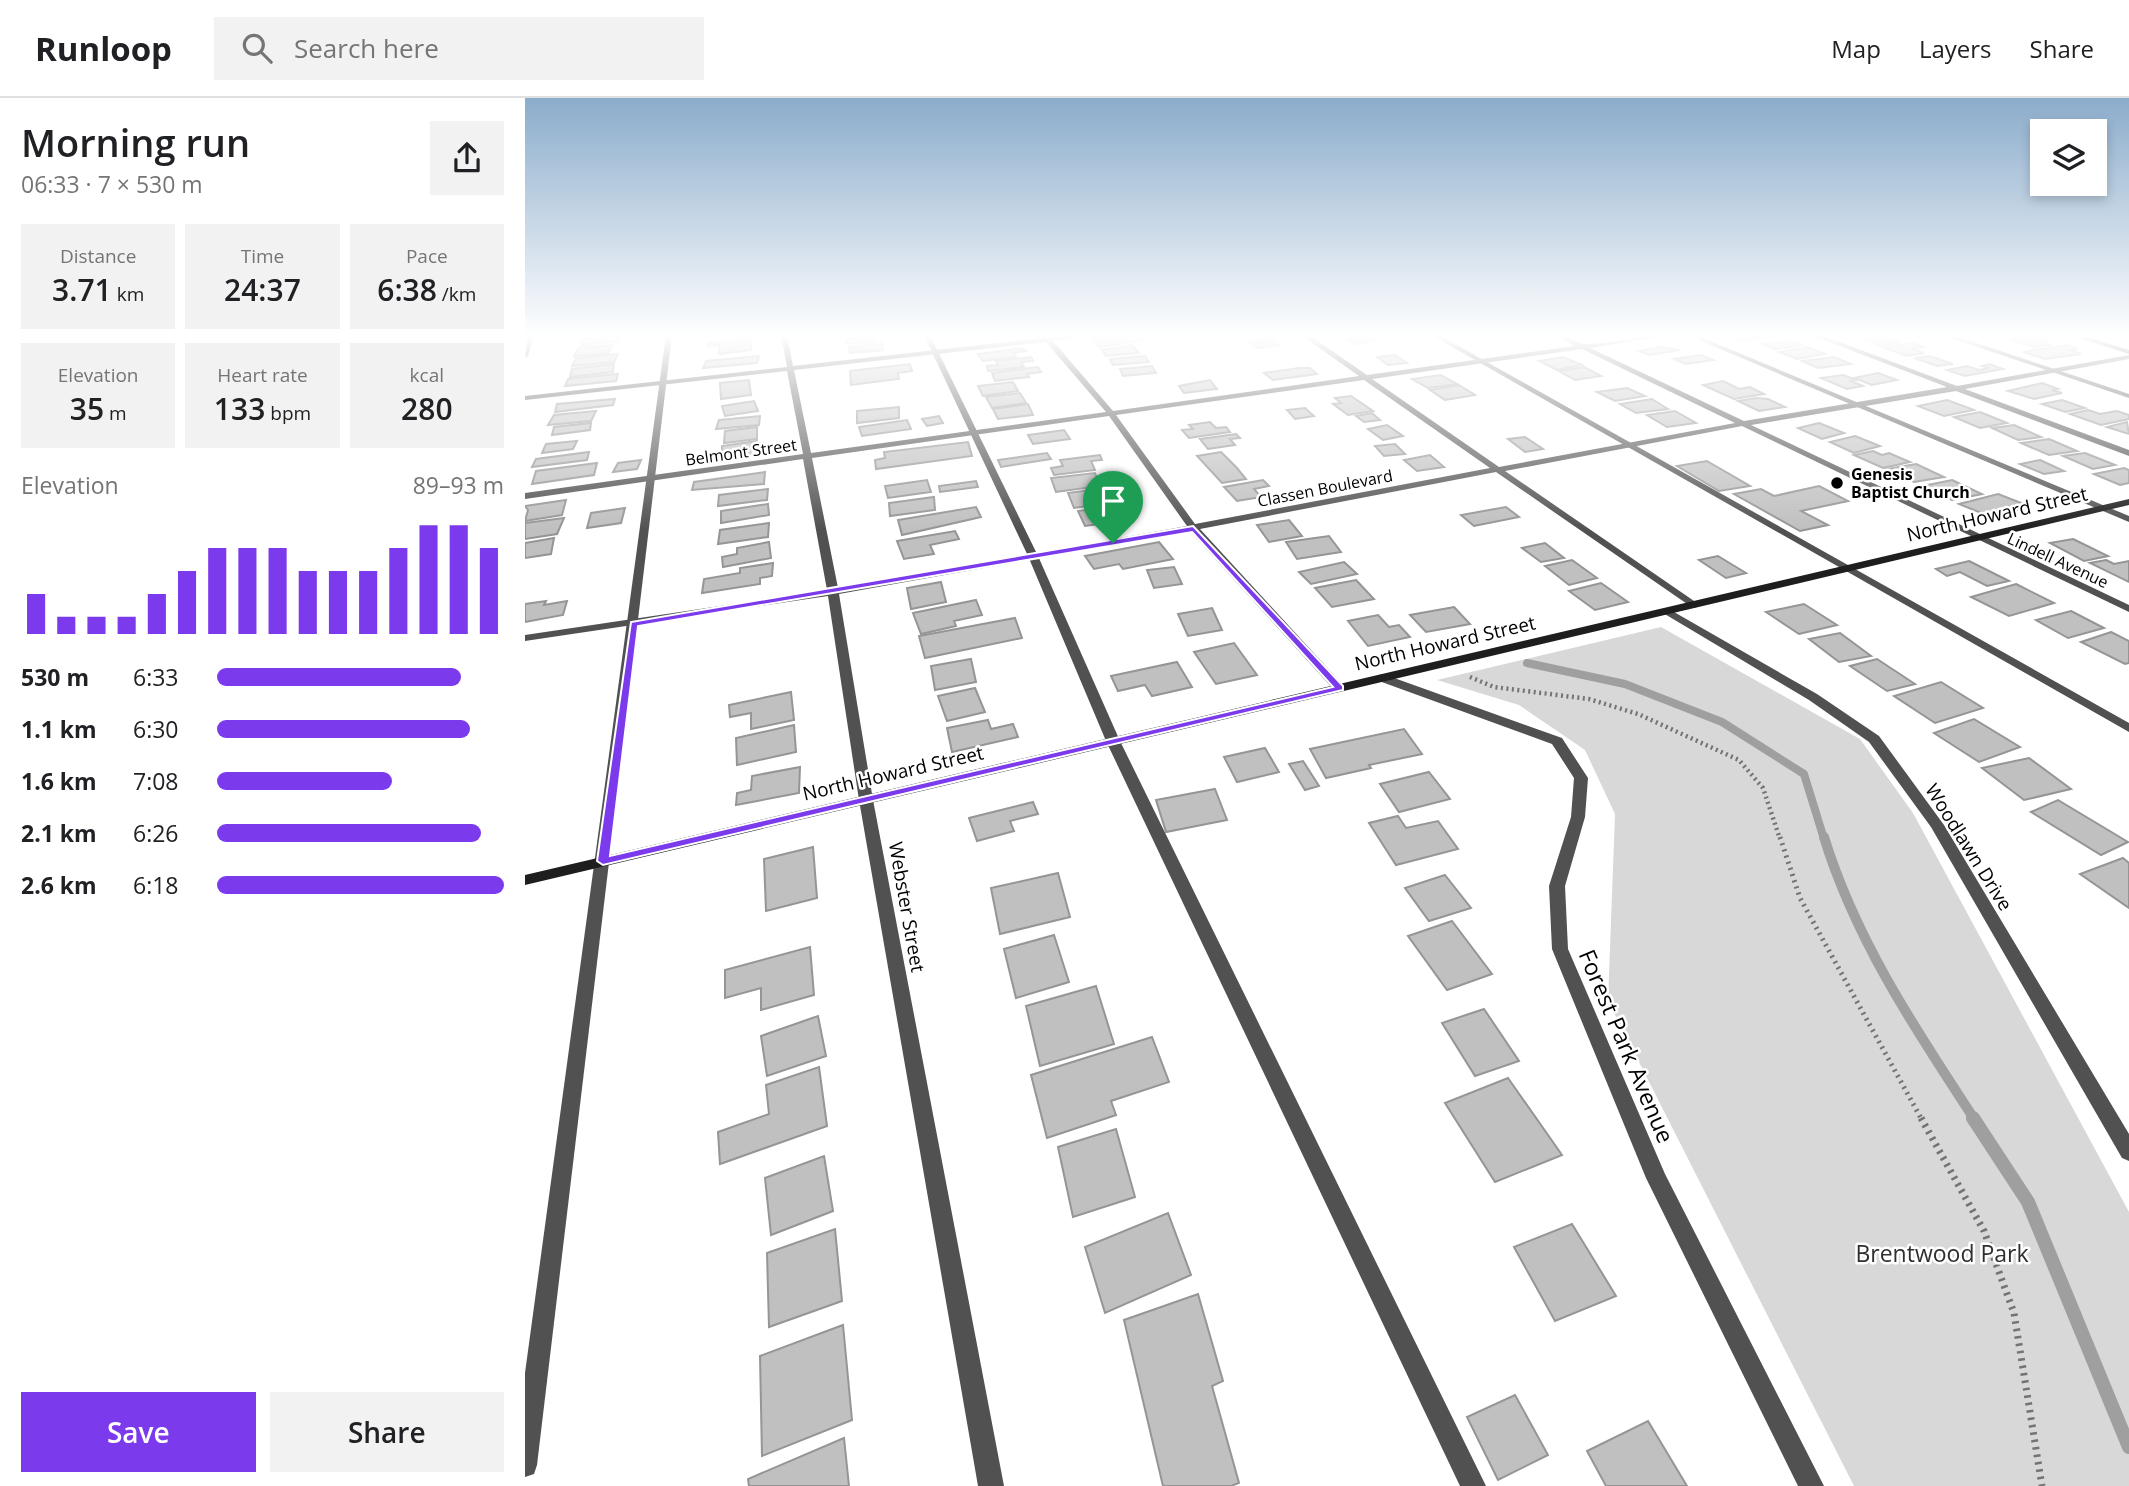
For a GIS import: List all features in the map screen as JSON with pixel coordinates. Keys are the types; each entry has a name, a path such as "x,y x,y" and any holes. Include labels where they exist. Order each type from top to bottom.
{"street":[{"path":"525,1465 662,400"},
{"name":"Webster Street","path":"795,400 833,591 866,800 991,1486"},
{"path":"958,400 1033,556 1113,741 1473,1486"},
{"path":"1099,400 1193,529 1339,688"},
{"name":"Belmont Street","path":"525,496 1205,400"},
{"path":"1396,400 1693,605"},
{"path":"1548,400 2129,729"},
{"name":"Lindell Avenue","path":"1693,400 2129,609"},
{"path":"1841,400 2129,519"},
{"name":"Classen Boulevard","path":"525,638 634,624 1193,529 1744,424 1895,400"},
{"path":"1984,400 2129,453"},
{"name":"North Howard Street","path":"525,880 2129,502"},
{"name":"Woodlawn Drive","path":"1667,611 1813,697 1874,739 1937,825 2129,1152"},
{"name":"Forest Park Avenue","path":"1383,678 1557,741 1581,778 1578,817 1557,887 1560,949 1656,1178 1811,1486"}],"path":[{"path":"1450,662 1474,680 1495,687 1589,699 1638,714 1739,760 1763,788 1800,898 1984,1231 2014,1313 2042,1486"}],"green space":[{"name":"Brentwood Park","path":"1661,627 1860,739 1913,813 2129,1212 2129,1486 1854,1486 1608,1001 1615,814 1585,750 1519,705 1437,680"}],"building":[{"path":"615,400 613,405 555,412 557,404"},
{"path":"988,400 1024,400 1026,403 992,408"},
{"path":"1337,400 1357,400 1373,411 1348,415 1333,404 1341,403"},
{"path":"1653,400 1668,409 1636,413 1620,404"},
{"path":"1770,400 1785,407 1759,411 1738,401"},
{"path":"1947,400 1974,410 1944,416 1918,406"},
{"path":"2062,400 2085,408 2065,412 2042,404"},
{"path":"754,401 758,411 725,416 722,406"},
{"path":"1028,404 1033,415 998,419 993,409"},
{"path":"899,407 899,418 857,423 857,411"},
{"path":"1305,408 1314,416 1295,419 1287,410"},
{"path":"2088,410 2100,414 2117,411 2129,415 2129,419 2101,425 2070,414"},
{"path":"596,411 591,421 548,425 554,415"},
{"path":"1675,411 1696,423 1667,427 1647,415"},
{"path":"1980,412 2007,423 1980,428 1954,417"},
{"path":"1372,413 1380,420 1364,422 1356,416"},
{"path":"760,416 759,425 716,429 719,420"},
{"path":"939,416 943,423 927,426 922,419"},
{"path":"907,420 911,429 862,436 859,427"},
{"path":"1210,422 1216,428 1226,427 1230,432 1189,438 1182,430 1193,429 1189,425"},
{"path":"2127,422 2129,434 2107,427"},
{"path":"591,423 590,430 552,435 554,427"},
{"path":"1819,423 1844,433 1822,439 1798,428"},
{"path":"1387,425 1403,436 1383,440 1368,429"},
{"path":"2014,425 2041,437 2018,440 1992,428"},
{"path":"757,427 757,439 724,443 725,431"},
{"path":"1064,430 1070,439 1033,444 1028,435"},
{"path":"1236,434 1240,438 1230,439 1235,445 1208,449 1200,439"},
{"path":"1855,436 1880,446 1854,453 1830,442"},
{"path":"1525,437 1543,449 1525,452 1508,439"},
{"path":"2049,439 2077,451 2049,455 2021,443"},
{"path":"577,441 573,449 542,453 546,444"},
{"path":"757,441 758,453 722,458 722,446"},
{"path":"968,442 972,456 876,469 875,460 885,458 884,452"},
{"path":"1395,444 1405,454 1384,456 1375,446"},
{"path":"1873,451 1882,455 1889,453 1910,462 1883,468 1854,455"},
{"path":"589,452 587,460 532,467 536,459"},
{"path":"1221,452 1246,479 1222,483 1197,456"},
{"path":"1047,453 1051,459 1001,467 998,460"},
{"path":"2085,453 2115,465 2093,469 2063,456"},
{"path":"1100,455 1102,460 1091,461 1095,470 1054,475 1051,468 1063,466 1060,460"},
{"path":"1430,455 1444,467 1417,471 1404,460"},
{"path":"641,460 637,469 613,472 618,463"},
{"path":"2040,460 2064,471 2044,474 2020,464"},
{"path":"1707,461 1750,486 1719,491 1677,466"},
{"path":"597,463 594,475 532,484 536,471"},
{"path":"1916,464 1944,477 1914,482 1887,469"},
{"path":"2124,468 2129,470 2129,483 2120,485 2094,474"},
{"path":"765,472 764,484 692,490 694,482"},
{"path":"1095,473 1100,486 1056,492 1051,478"},
{"path":"927,480 931,492 888,498 885,486"},
{"path":"1263,480 1269,486 1254,489 1261,497 1237,501 1224,487"},
{"path":"1952,480 1982,494 1952,500 1923,486"},
{"path":"976,481 978,487 940,492 939,486"},
{"path":"1819,486 1848,501 1801,511 1828,525 1800,531 1734,494 1761,489 1774,496"},
{"path":"1104,488 1111,503 1074,508 1068,493"},
{"path":"768,489 767,500 718,506 719,495"},
{"path":"1998,494 2021,503 2008,507 2017,510 1991,517 1959,504"},
{"path":"934,497 935,510 890,516 889,503"},
{"path":"566,500 562,515 525,521 528,510 525,506"},
{"path":"768,504 769,515 721,523 721,511"},
{"path":"1114,506 1122,521 1085,526 1078,511"},
{"path":"976,507 981,517 902,535 898,520"},
{"path":"1506,507 1519,517 1474,526 1461,515"},
{"path":"625,508 621,523 587,528 591,513"},
{"path":"564,518 557,534 525,539 525,523"},
{"path":"1289,520 1302,536 1269,542 1257,525"},
{"path":"769,523 768,537 718,544 720,530"},
{"path":"955,531 959,539 930,545 934,554 904,559 897,541"},
{"path":"1329,536 1341,552 1297,559 1286,542"},
{"path":"554,538 551,554 525,558 525,543"},
{"path":"2073,539 2108,556 2084,561 2050,543"},
{"path":"769,542 771,558 723,567 722,557 737,554 737,548"},
{"path":"1159,542 1173,559 1123,569 1119,564 1094,569 1085,556"},
{"path":"1545,543 1564,558 1541,562 1522,548"},
{"path":"1718,556 1746,573 1726,578 1699,560"},
{"path":"1572,560 1597,578 1569,585 1545,566"},
{"path":"2106,560 2114,564 2129,561 2129,582 2090,563"},
{"path":"1969,561 2009,581 1987,586 1960,572 1947,576 1936,569"},
{"path":"1344,562 1357,574 1311,584 1299,572"},
{"path":"773,563 772,576 760,578 760,584 702,593 704,579 740,573 740,568"},
{"path":"1174,567 1182,584 1154,588 1147,570"},
{"path":"1356,580 1374,599 1332,607 1315,588"},
{"path":"941,582 946,602 911,609 907,588"},
{"path":"1601,583 1628,602 1595,610 1569,591"},
{"path":"2016,584 2054,603 2009,616 1971,597"},
{"path":"976,600 982,615 954,621 956,626 921,634 913,613"},
{"path":"546,601 544,605 567,601 563,615 525,622 525,604"},
{"path":"1804,604 1837,625 1799,634 1766,612"},
{"path":"1454,607 1470,624 1426,632 1410,615"},
{"path":"1212,608 1222,630 1188,636 1178,614"},
{"path":"2071,611 2104,628 2068,638 2036,620"},
{"path":"1378,615 1389,627 1399,625 1410,637 1368,646 1348,621"},
{"path":"1015,618 1022,638 925,658 919,636"},
{"path":"2111,632 2129,641 2129,663 2125,664 2081,642"},
{"path":"1840,633 1871,656 1839,662 1809,639"},
{"path":"1234,643 1257,675 1216,684 1194,652"},
{"path":"971,659 976,682 935,690 931,666"},
{"path":"1877,659 1915,684 1887,691 1850,666"},
{"path":"1177,662 1192,687 1152,696 1145,685 1118,691 1111,676"},
{"path":"1941,682 1983,708 1935,723 1894,696"},
{"path":"975,688 985,712 947,721 938,696"},
{"path":"791,692 794,720 751,729 751,713 730,717 729,705"},
{"path":"1974,719 2020,747 1979,762 1934,733"},
{"path":"988,720 991,729 1013,724 1018,737 952,752 947,728"},
{"path":"794,725 796,752 737,765 736,738"},
{"path":"1404,729 1422,754 1369,765 1371,768 1326,778 1310,749"},
{"path":"1265,748 1279,772 1237,782 1224,757"},
{"path":"2029,758 2071,789 2024,800 1982,768"},
{"path":"1303,761 1319,786 1305,790 1289,764"},
{"path":"800,767 799,793 736,805 737,793 751,790 752,776"},
{"path":"1429,772 1450,799 1399,812 1380,784"},
{"path":"1215,789 1227,820 1166,832 1156,800"},
{"path":"2058,800 2128,842 2101,855 2031,812"},
{"path":"1033,802 1038,814 1010,821 1014,831 977,841 969,818"},
{"path":"1398,816 1406,828 1438,821 1458,849 1396,865 1369,823"},
{"path":"813,847 817,898 766,911 764,859"},
{"path":"2123,858 2129,863 2129,908 2080,874"},
{"path":"1058,873 1070,917 1000,934 991,888"},
{"path":"1445,875 1471,908 1429,921 1405,888"},
{"path":"1452,921 1492,974 1447,990 1408,936"},
{"path":"1054,935 1069,982 1016,998 1004,949"},
{"path":"810,947 814,995 761,1010 761,988 725,998 725,970"},
{"path":"1096,986 1114,1044 1040,1066 1026,1006"},
{"path":"1484,1009 1519,1061 1475,1076 1442,1023"},
{"path":"818,1016 826,1056 767,1076 761,1036"},
{"path":"1152,1037 1169,1082 1111,1101 1116,1115 1047,1138 1031,1075"},
{"path":"819,1067 827,1126 720,1164 718,1132 769,1114 766,1085"},
{"path":"1508,1078 1562,1155 1495,1182 1445,1103"},
{"path":"1116,1129 1135,1197 1073,1217 1058,1147"},
{"path":"824,1156 833,1211 771,1235 765,1178"},
{"path":"1168,1213 1191,1275 1105,1313 1085,1247"},
{"path":"1572,1224 1616,1296 1555,1321 1514,1247"},
{"path":"835,1229 842,1301 769,1327 767,1253"},
{"path":"1198,1294 1223,1381 1212,1386 1239,1483 1231,1486 1163,1486 1124,1320"},
{"path":"843,1325 852,1420 762,1456 760,1356"},
{"path":"1515,1395 1548,1455 1498,1480 1467,1417"},
{"path":"1648,1421 1687,1486 1606,1486 1587,1451"},
{"path":"844,1438 849,1486 749,1486 748,1479"}],"waterway":[{"path":"1527,663 1625,684 1722,722 1804,774 1824,839"},
{"path":"1824,837 1837,875 1870,949 1889,984 1975,1120"},
{"path":"1973,1118 2028,1202 2129,1447"}],"place":[{"name":"Genesis Baptist Church","path":"1837,483"}],"route":[{"path":"1193,529 1339,688 603,861 634,624 1113,543 1193,529"}]}
